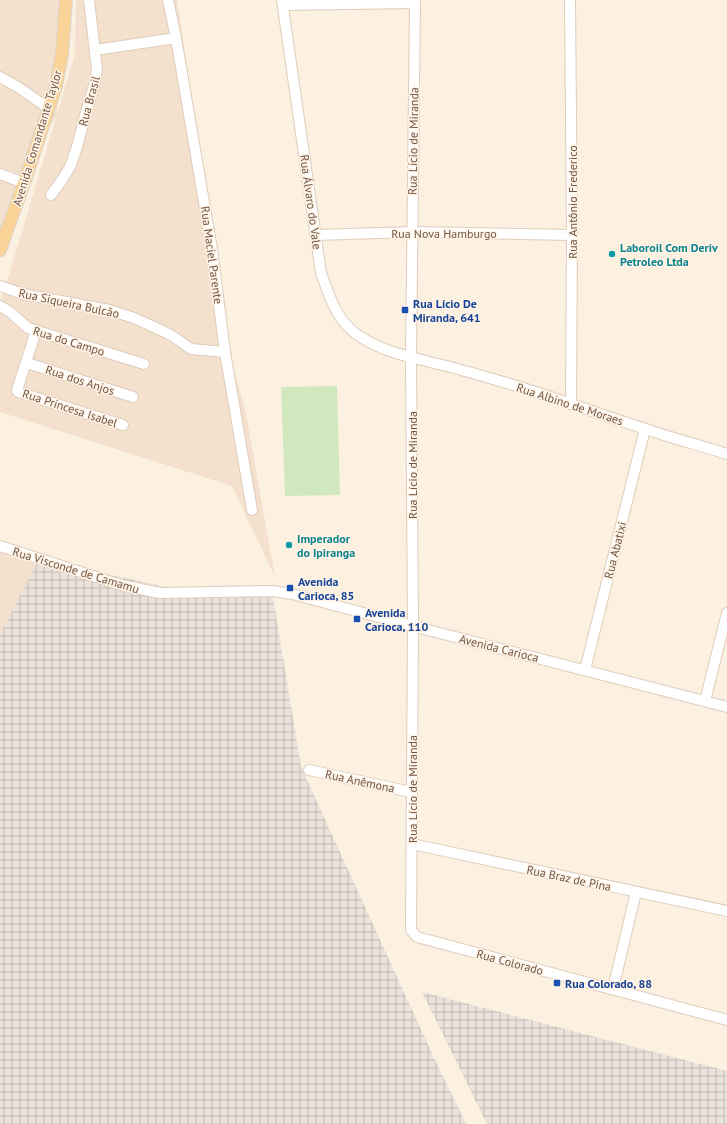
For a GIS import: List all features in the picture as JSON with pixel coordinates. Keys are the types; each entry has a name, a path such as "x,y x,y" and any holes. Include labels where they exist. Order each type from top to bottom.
{"main road":[{"name":"Avenida Comandante Taylor","path":"0,250 56,86 62,54 66,0"}],"street":[{"name":"Rua Brasil","path":"50,195 70,167 95,82 97,70 89,0"},
{"name":"Rua Maciel Parente","path":"168,0 176,38 212,249 225,352 252,510"},
{"name":"Rua Antônio Frederico","path":"570,0 572,235 571,404"},
{"path":"282,2 415,1"},
{"name":"Rua Lício de Miranda","path":"411,930 413,626 411,358 415,1"},
{"name":"Rua Álvaro do Vale","path":"282,2 321,273 331,301 337,313 354,332 377,346 411,358"},
{"path":"94,50 176,38"},
{"path":"0,77 18,87 48,108"},
{"path":"0,174 24,183"},
{"name":"Rua Nova Hamburgo","path":"315,235 413,232 572,235"},
{"name":"Rua Siqueira Bulcão","path":"0,286 23,294 110,310 134,318 174,336 191,349 225,352"},
{"name":"Rua do Campo","path":"0,306 10,312 24,326 36,331 144,364"},
{"path":"27,363 36,331"},
{"name":"Rua Albino de Moraes","path":"411,358 442,365 518,387 727,454"},
{"name":"Rua Princesa Isabel","path":"27,363 17,391 123,425"},
{"name":"Rua dos Anjos","path":"27,363 133,397"},
{"name":"Rua Abatixi","path":"585,670 646,429"},
{"name":"Rua Visconde de Camamu","path":"0,546 121,585 160,593 272,591"},
{"name":"Avenida Carioca","path":"272,591 292,594 727,707"},
{"path":"705,702 727,613"},
{"name":"Rua Anêmona","path":"309,770 411,792"},
{"name":"Rua Braz de Pina","path":"412,844 727,911"},
{"path":"613,989 636,892"},
{"name":"Rua Colorado","path":"411,930 417,937 727,1020"}],"shaded area":[{"path":"0,0 61,0 62,29 57,114 75,54 76,0 177,0 199,147 218,252 229,347 235,375 245,408 275,577 232,486 0,412 0,300 56,118 34,140 0,251"},
{"path":"0,544 50,563 0,685"},
{"path":"39,559 193,593 272,591 301,767 435,1060 466,1124 0,1124 0,635"},
{"path":"422,992 727,1071 727,1124 487,1124"}],"green space":[{"path":"337,386 340,495 285,496 281,387"}],"place":[{"name":"Laboroil Com Deriv Petroleo Ltda","path":"612,254"},
{"name":"Rua Lício De Miranda, 641","path":"405,310"},
{"name":"Imperador do Ipiranga","path":"289,545"},
{"name":"Avenida Carioca, 85","path":"290,588"},
{"name":"Avenida Carioca, 110","path":"357,619"},
{"name":"Rua Colorado, 88","path":"557,983"}]}
